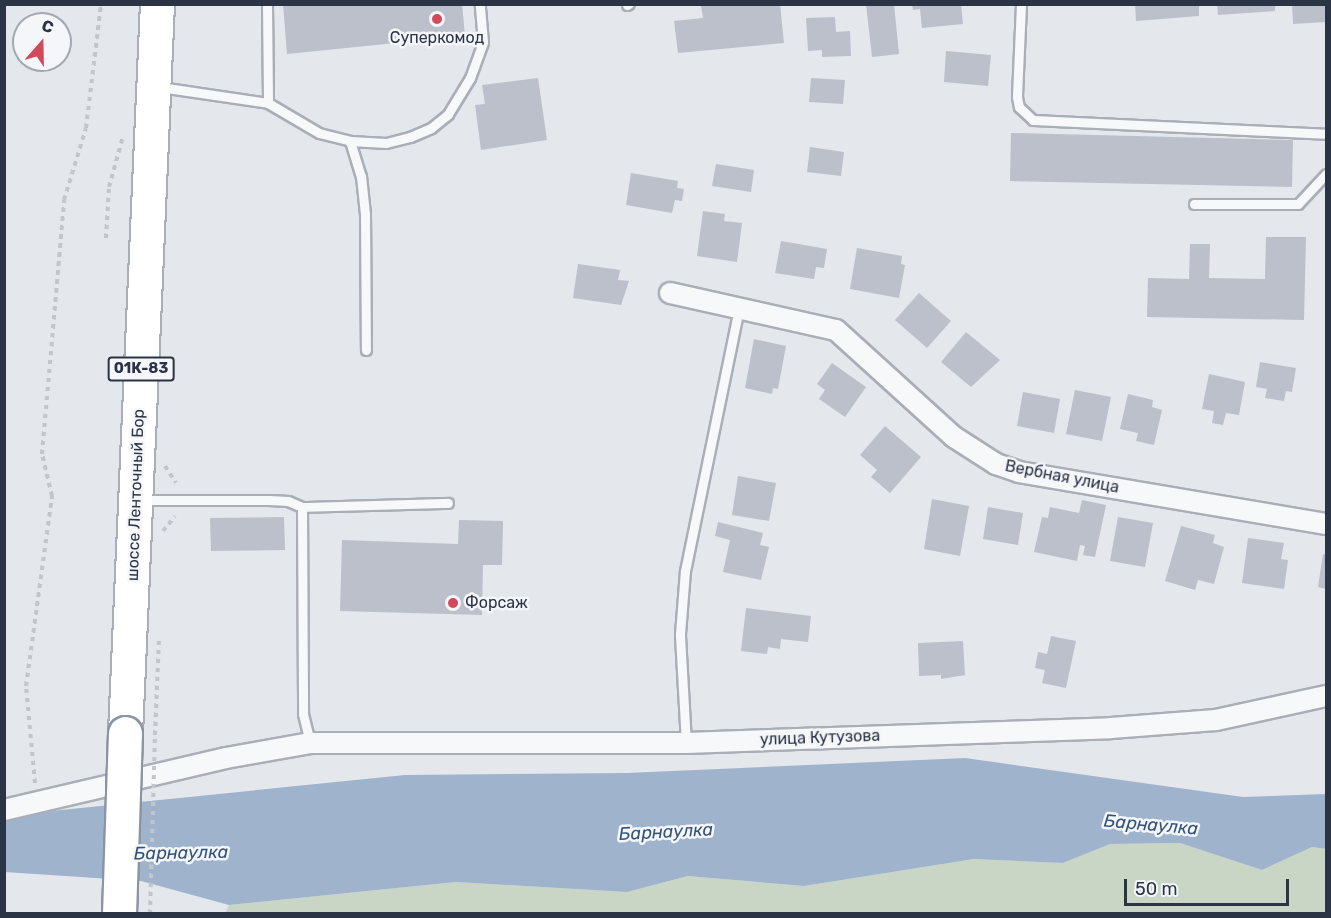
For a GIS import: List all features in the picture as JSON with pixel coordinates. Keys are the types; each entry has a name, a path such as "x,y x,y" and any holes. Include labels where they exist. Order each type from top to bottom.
{"highway":[{"name":"шоссе Ленточный Бор","path":"119,914 140,734 136,500 157,4"}],"street":[{"name":"Вербная улица","path":"670,293 740,305 836,330 954,437 996,464 1020,472 1326,524"},
{"name":"улица Кутузова","path":"4,810 37,805 226,758 310,743 686,743 1111,728 1216,720 1326,696"}],"lane":[{"path":"267,4 268,103"},
{"path":"152,86 268,103 319,133 350,141 386,143 410,137 431,128 448,114 480,56 483,29 480,4"},
{"path":"1021,4 1017,97 1019,107 1033,120 1326,134"},
{"path":"350,141 361,176 365,214 366,350"},
{"path":"1194,204 1298,204 1326,174"},
{"path":"686,743 680,634 685,571 740,305"},
{"path":"136,500 269,500 288,501 302,507 448,503"},
{"path":"302,507 303,714 310,743"}],"path":[{"path":"37,805 26,686 52,496 42,454 64,200 86,128 101,4"},
{"path":"106,238 109,187 124,130"},
{"path":"163,538 163,526 175,515"},
{"path":"150,914 140,734 159,631"}],"green space":[{"path":"1180,843 1262,870 1312,847 1326,849 1326,913 225,914 229,905 456,882 627,892 688,876 804,886 974,859 1063,863 1110,844"}],"water":[{"name":"Барнаулка","path":"965,758 1243,797 1326,794 1326,849 1312,847 1262,870 1180,843 1110,844 1063,863 974,859 804,886 688,876 627,892 456,882 229,905 141,881 5,872 4,818 61,810 405,775 627,773"}],"building":[{"path":"283,4 462,4 465,36 287,54"},
{"path":"780,4 784,43 678,53 674,21 703,18 701,6"},
{"path":"866,4 894,4 899,54 872,57"},
{"path":"912,4 961,4 963,24 922,28 920,9 913,10"},
{"path":"1135,4 1199,4 1199,16 1136,21"},
{"path":"1217,4 1275,4 1275,11 1218,15"},
{"path":"1292,4 1326,4 1326,22 1293,24"},
{"path":"835,17 836,32 850,31 851,56 822,57 822,50 808,51 806,18"},
{"path":"946,51 991,55 988,86 944,82"},
{"path":"538,78 547,140 481,150 475,105 485,104 482,85"},
{"path":"811,78 845,80 843,104 809,102"},
{"path":"1011,133 1293,140 1292,187 1010,181"},
{"path":"810,147 844,152 841,176 807,172"},
{"path":"716,164 754,170 751,192 712,186"},
{"path":"631,173 678,181 677,188 684,189 682,201 675,200 672,213 626,205"},
{"path":"703,211 725,214 724,221 742,223 737,262 697,256"},
{"path":"1266,237 1306,237 1304,320 1147,317 1148,278 1189,279 1190,244 1210,244 1209,278 1265,279"},
{"path":"781,241 827,249 824,268 816,267 814,279 775,273"},
{"path":"857,248 902,256 901,264 905,265 899,298 850,289"},
{"path":"578,264 620,270 618,280 629,281 621,305 573,298"},
{"path":"919,293 951,321 927,348 895,320"},
{"path":"966,332 1000,360 971,387 941,362"},
{"path":"754,339 786,346 778,389 773,388 772,394 745,388"},
{"path":"1260,362 1296,368 1292,392 1286,391 1284,401 1265,398 1267,389 1256,387"},
{"path":"832,363 866,387 845,417 819,399 825,390 817,384"},
{"path":"1209,374 1245,382 1239,415 1226,413 1223,425 1212,423 1214,411 1202,409"},
{"path":"1075,390 1111,397 1102,441 1066,434"},
{"path":"1023,392 1060,399 1054,433 1017,426"},
{"path":"1128,394 1153,400 1152,407 1162,410 1154,445 1136,441 1138,433 1120,429"},
{"path":"885,426 921,457 890,493 871,477 877,470 860,455"},
{"path":"738,476 776,483 769,521 732,515"},
{"path":"932,499 969,506 960,556 924,549"},
{"path":"1082,500 1106,505 1095,557 1083,555 1085,546 1080,545 1077,561 1034,552 1042,517 1048,518 1050,507 1079,513"},
{"path":"988,507 1023,513 1018,545 983,539"},
{"path":"284,517 285,550 211,551 210,518"},
{"path":"1118,517 1153,523 1145,567 1110,561"},
{"path":"459,520 503,521 502,565 483,565 482,615 340,611 342,540 458,544"},
{"path":"718,522 763,533 760,545 769,547 761,580 723,572 730,540 715,536"},
{"path":"1181,526 1215,535 1213,543 1224,547 1214,584 1198,580 1195,590 1165,581"},
{"path":"1248,538 1284,543 1281,559 1288,560 1284,589 1242,583"},
{"path":"1323,554 1326,555 1326,589 1318,587"},
{"path":"746,608 811,616 808,642 781,639 780,649 768,647 767,654 741,651"},
{"path":"1051,636 1076,641 1066,688 1042,683 1045,670 1035,668 1038,652 1047,654"},
{"path":"963,641 965,675 941,679 941,675 919,676 918,643"}],"place":[{"name":"Суперкомод","path":"437,19"},
{"name":"Форсаж","path":"453,603"}]}
